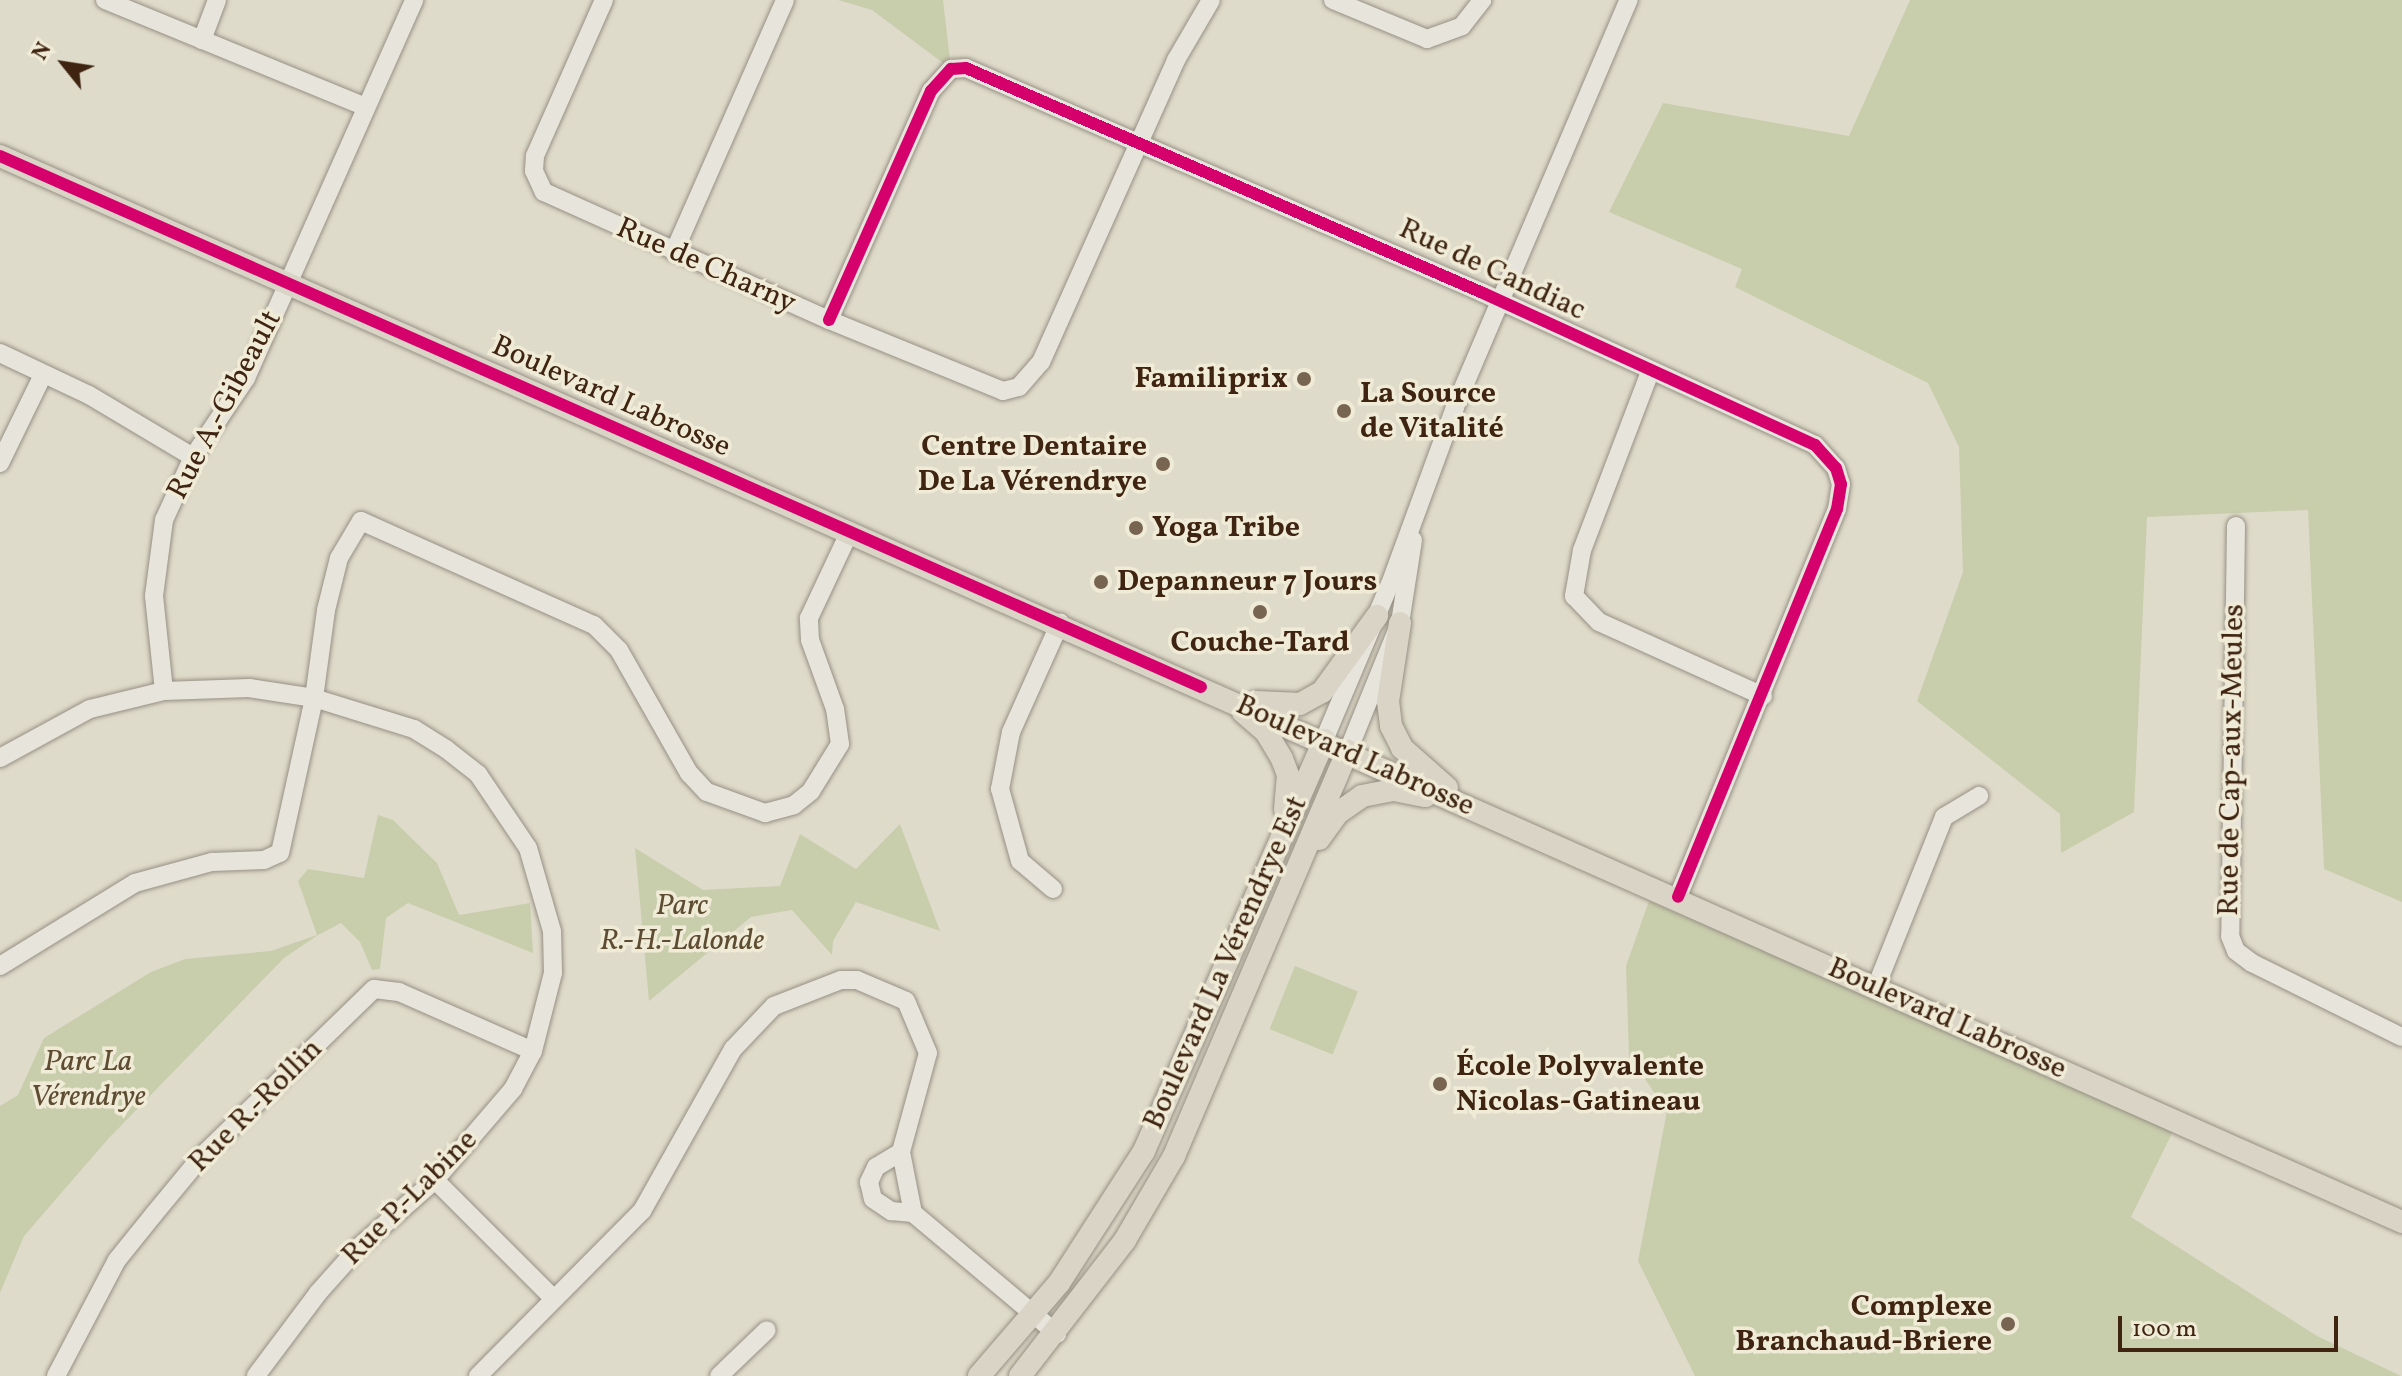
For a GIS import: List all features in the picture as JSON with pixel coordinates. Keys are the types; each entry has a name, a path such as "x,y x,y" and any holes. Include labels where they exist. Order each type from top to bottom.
{"main road":[{"name":"Boulevard Labrosse","path":"0,156 1324,740 1472,809 1678,897 2402,1222"},
{"path":"1201,687 1269,706 1300,704 1322,692 1377,616"},
{"path":"1400,623 1388,701 1394,734 1412,760 1472,809"},
{"path":"1201,687 1252,718 1282,759 1289,792 1273,856"},
{"name":"Boulevard La Vérendrye Est","path":"979,1376 1033,1315 1095,1232 1144,1151 1324,740"},
{"name":"Boulevard La Vérendrye Est","path":"1020,1376 1057,1334 1125,1240 1174,1156 1348,751"},
{"path":"1293,882 1327,825 1362,796 1406,791 1472,809"}],"street":[{"path":"105,0 366,107"},
{"path":"202,40 217,0"},
{"name":"Rue A.-Gibeault","path":"164,691 155,557 164,520 193,457 246,378 414,0"},
{"name":"Rue de Charny","path":"604,0 535,156 537,184 557,202 990,389 1019,387 1041,362 1176,60 1211,0"},
{"path":"674,252 785,0"},
{"path":"1333,0 1427,39 1462,26 1482,0"},
{"name":"Boulevard La Vérendrye Est","path":"1324,740 1377,616 1500,301 1629,0"},
{"name":"Rue de Candiac","path":"829,320 931,91 951,69 990,76 1500,301 1815,445 1836,468 1841,484 1837,509 1763,696 1678,897"},
{"path":"0,353 89,395 193,457"},
{"path":"1650,372 1582,550 1574,596 1599,622 1763,696"},
{"path":"0,463 43,375"},
{"name":"Boulevard La Vérendrye Est","path":"1348,751 1400,623 1411,575 1415,517"},
{"path":"0,966 135,883 212,862 264,860 280,853 314,698 339,558 361,521 594,625 619,650 689,773 707,792 750,810 788,808 828,770 840,744 835,709 810,640 809,618 850,531"},
{"name":"Rue de Cap-aux-Meules","path":"2236,526 2230,936 2236,951 2252,963 2402,1037"},
{"path":"1053,889 1020,861 1000,789 1011,732 1060,623"},
{"name":"Rue P.-Labine","path":"0,758 90,709 164,691 249,688 314,698 414,729 478,774 510,814 542,884 552,931 553,973 533,1051 513,1089 435,1180 359,1247 281,1337 256,1376"},
{"path":"1876,987 1944,817 1979,796"},
{"path":"478,1376 642,1211 733,1049 774,1006 810,989 857,980 906,1001 928,1053 901,1152 913,1213"},
{"name":"Rue R.-Rollin","path":"56,1376 117,1260 154,1214 202,1156 374,989 399,992 533,1051"},
{"path":"901,1152 876,1167 869,1182 873,1199 891,1211 913,1213 1057,1334"},
{"path":"435,1180 553,1298"},
{"path":"719,1376 767,1330"}],"green space":[{"path":"838,0 943,0 951,69 872,10"},
{"path":"1910,0 2402,0 2402,902 2324,869 2308,510 2147,517 2134,812 2061,853 2060,814 1917,701 1963,572 1959,447 1928,383 1735,287 1742,269 1609,212 1663,103 1849,136"},
{"name":"Parc La Vérendrye","path":"378,815 393,820 437,863 459,915 530,903 533,953 408,903 386,918 380,969 372,970 360,942 341,923 318,935 284,958 108,1139 24,1236 0,1293 0,1106 18,1095 44,1038 151,972 185,959 271,951 317,935 298,881 308,869 364,878"},
{"name":"Parc R.-H.-Lalonde","path":"900,824 940,931 856,902 833,941 832,955 792,910 751,917 649,1001 635,848 703,890 780,886 800,834 856,869"},
{"path":"1649,901 2175,1127 2131,1217 2317,1336 2401,1376 1695,1376 1638,1261 1667,1111 1629,1056 1626,966"},
{"path":"1295,966 1358,991 1333,1055 1270,1029"}],"cycle path":[{"path":"829,320 931,91 951,69 966,68 1483,293 1815,445 1836,468 1841,484 1837,509 1678,897"},
{"path":"0,156 1201,687"}],"place":[{"name":"Familiprix","path":"1304,379"},
{"name":"La Source de Vitalité","path":"1344,411"},
{"name":"Centre Dentaire De La Vérendrye","path":"1163,464"},
{"name":"Yoga Tribe","path":"1136,528"},
{"name":"Depanneur 7 Jours","path":"1101,582"},
{"name":"Couche-Tard","path":"1260,612"},
{"name":"École Polyvalente Nicolas-Gatineau","path":"1440,1084"},
{"name":"Complexe Branchaud-Briere","path":"2008,1324"}]}
